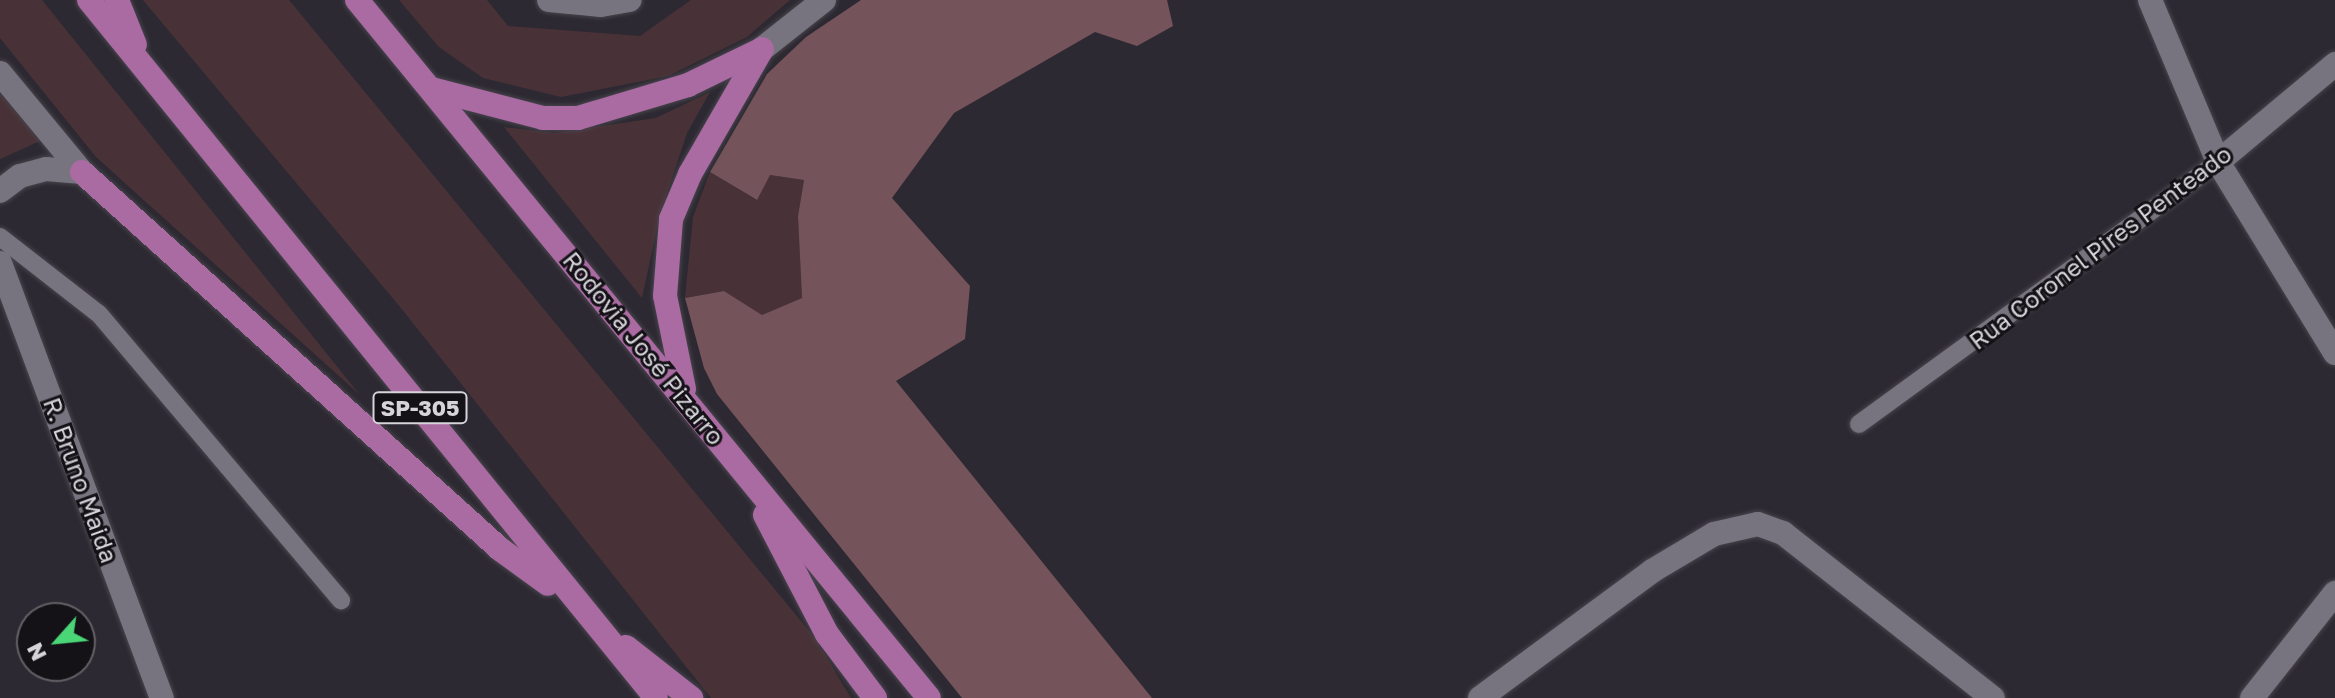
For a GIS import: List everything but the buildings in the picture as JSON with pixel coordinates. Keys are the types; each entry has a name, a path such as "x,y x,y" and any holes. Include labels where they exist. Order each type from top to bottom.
{"main road":[{"name":"SP-305","path":"89,0 573,601 656,698"},
{"path":"117,0 144,69"},
{"name":"Rodovia José Pizarro","path":"357,0 929,698"},
{"path":"432,89 543,118 578,118 688,85 762,49"},
{"path":"686,399 665,296 671,219 690,174 762,49"},
{"path":"82,172 500,549 573,601"},
{"path":"743,473 827,634 875,698"},
{"name":"SP-305","path":"592,622 691,698"}],"street":[{"path":"549,0 601,5 630,0"},
{"path":"762,49 824,0"},
{"path":"2150,0 2218,162 2335,353"},
{"name":"Rua Coronel Pires Penteado","path":"2218,162 2335,64"},
{"path":"0,73 82,172"},
{"path":"0,191 20,176 46,169 82,172"},
{"name":"R. Bruno Maida","path":"0,263 162,698"},
{"path":"1480,698 1628,588 1714,534 1758,524 1783,533 1993,698"},
{"path":"2252,698 2335,593"}],"lane":[{"name":"Rua Coronel Pires Penteado","path":"1859,424 2218,162"},
{"path":"0,237 99,314 341,600"}],"shaded area":[{"path":"0,0 42,0 360,395 96,157 0,38"},
{"path":"143,0 289,0 815,638 851,698 711,698 401,308"},
{"path":"399,0 487,0 508,26 640,36 691,0 790,0 747,37 668,76 561,97 483,78 439,47"},
{"path":"861,0 1167,0 1173,26 1137,46 1095,32 954,113 892,198 970,286 965,339 896,381 1152,698 962,698 717,394 704,368 685,298 724,291 762,315 802,298 798,216 804,180 770,175 757,200 710,172 767,74 806,37"},
{"path":"710,92 687,133 660,214 642,298 504,127 554,133 656,118"},
{"path":"0,93 40,141 0,159"},
{"path":"710,172 756,200 770,175 804,180 798,216 802,298 762,315 724,291 685,298 693,217"}]}
